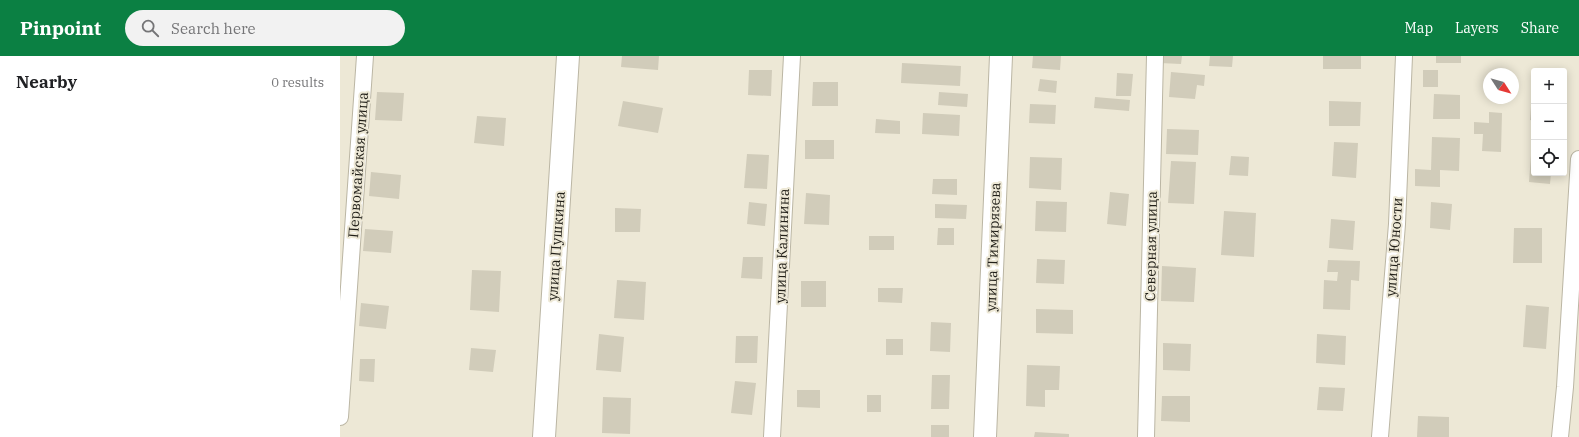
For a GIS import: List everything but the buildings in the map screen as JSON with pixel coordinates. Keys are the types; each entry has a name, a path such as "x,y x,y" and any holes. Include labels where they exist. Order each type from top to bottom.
{"street":[{"name":"Первомайская улица","path":"340,417 365,56"},
{"name":"улица Пушкина","path":"544,437 568,56"},
{"name":"улица Калинина","path":"772,437 792,56"},
{"name":"улица Тимирязева","path":"985,437 1001,56"},
{"name":"Северная улица","path":"1146,437 1155,56"},
{"name":"улица Юности","path":"1380,437 1397,224 1404,56"},
{"path":"1560,437 1565,387 1579,159"}]}
